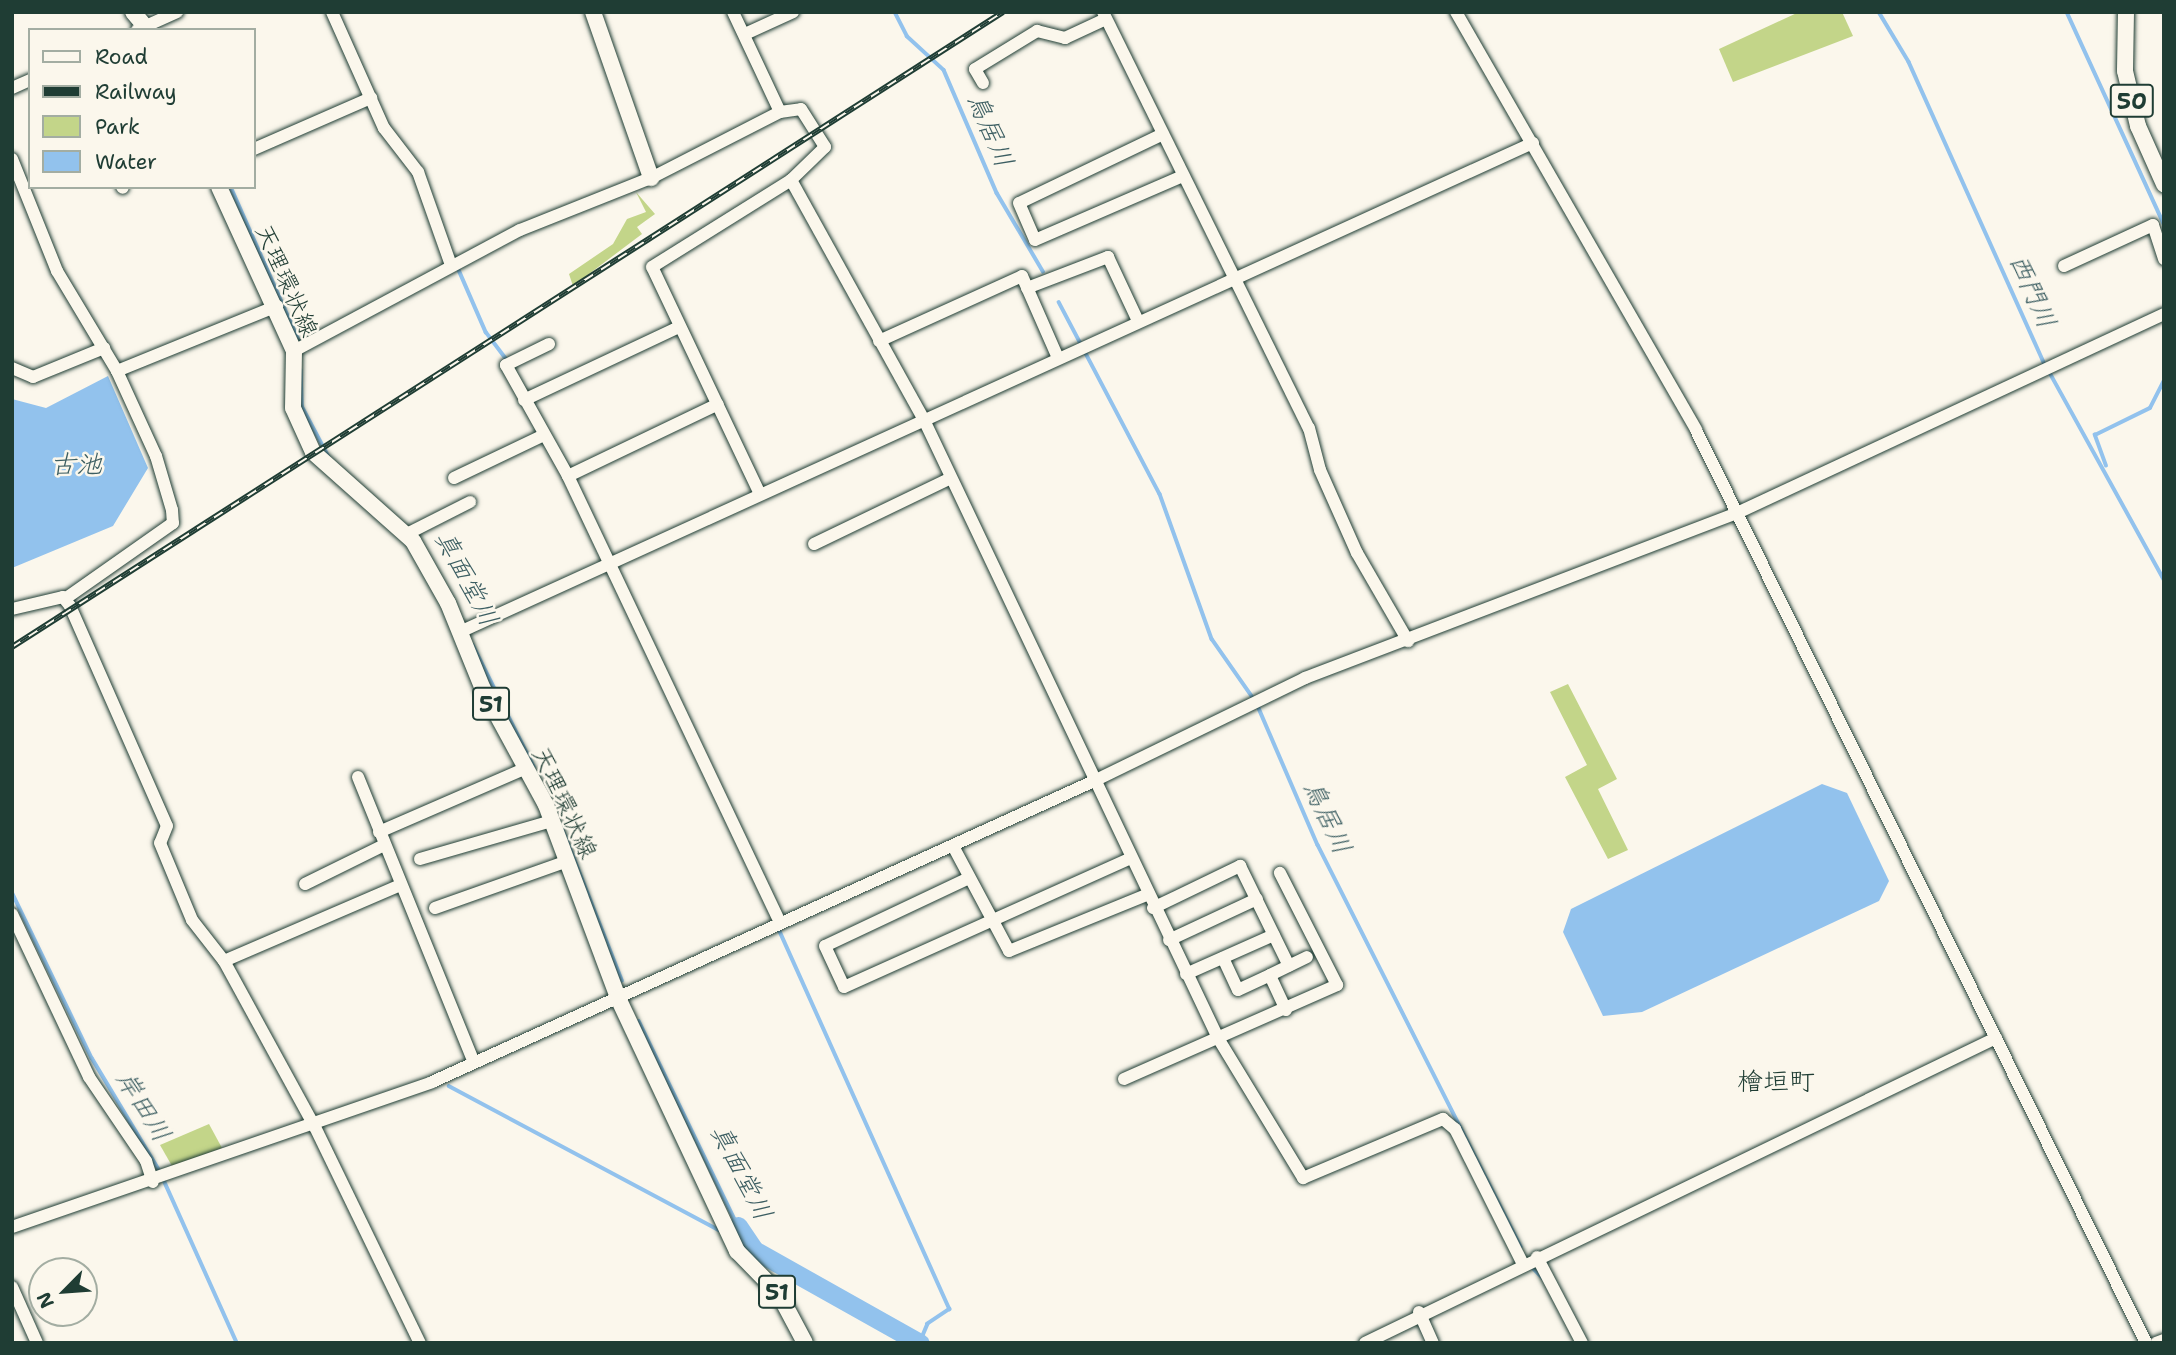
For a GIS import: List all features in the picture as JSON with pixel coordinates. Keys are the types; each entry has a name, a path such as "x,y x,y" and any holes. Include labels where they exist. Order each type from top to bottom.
{"main road":[{"path":"133,12 144,25"},
{"path":"593,12 651,177"},
{"name":"50","path":"2126,12 2125,71 2138,126 2164,184"},
{"name":"天理環状線","path":"220,189 277,306 294,351 293,408 313,452 405,535 461,631 484,689 552,821 618,998 737,1251 779,1294 805,1343"}],"street":[{"path":"144,25 177,12"},
{"path":"331,12 400,154 418,172 451,265"},
{"path":"733,12 780,112"},
{"path":"745,34 793,12"},
{"path":"1456,12 1658,360 2147,1343"},
{"path":"983,83 975,69 1037,31 1065,38 1105,16 1161,135 1235,276 1309,428 1320,470 1357,553 1408,640"},
{"path":"12,88 28,81"},
{"path":"256,148 371,98"},
{"path":"294,351 451,265 651,177 780,112 802,108 825,147 790,180 652,267 759,492"},
{"path":"1161,135 1018,203 1035,240 1183,176"},
{"path":"461,631 607,560 925,422 1235,276 1533,143"},
{"path":"12,159 57,271 117,371 156,456 173,523 65,599 12,609"},
{"path":"790,180 925,422 949,479 1146,895 1220,1041 1303,1178 1443,1119 1455,1129 1523,1264"},
{"path":"2064,266 2153,225 2164,259"},
{"path":"1027,288 1108,257 1138,321"},
{"path":"879,341 1021,276 1058,358"},
{"path":"117,371 277,306"},
{"path":"12,1227 315,1127 474,1062 1094,781 1305,678 1735,514 2044,365 2164,314"},
{"path":"524,400 679,327"},
{"path":"550,344 506,365 568,476 780,922"},
{"path":"12,368 33,377 104,348"},
{"path":"568,476 718,404"},
{"path":"454,478 544,435"},
{"path":"814,544 949,479"},
{"path":"405,535 471,502"},
{"path":"65,599 167,826 160,843 184,902 224,961 315,1127 420,1343"},
{"path":"379,832 526,768"},
{"path":"358,777 398,886 474,1062"},
{"path":"420,859 552,821"},
{"path":"305,884 384,845"},
{"path":"953,846 988,917 1009,951 1146,895"},
{"path":"969,878 825,946 844,987 988,917 1129,859"},
{"path":"435,908 568,861"},
{"path":"1153,908 1240,866 1289,966"},
{"path":"1124,1079 1220,1041 1337,985 1280,873"},
{"path":"224,961 398,886"},
{"path":"1169,940 1257,899"},
{"path":"12,914 89,1077 146,1161 155,1181"},
{"path":"1186,974 1274,935"},
{"path":"1223,958 1238,990 1307,957"},
{"path":"1270,975 1286,1010"},
{"path":"1365,1343 1419,1312 1996,1038"},
{"path":"1537,1257 1583,1343"},
{"path":"12,1287 37,1343"},
{"path":"1419,1312 1433,1343"},
{"path":"2156,1343 2164,1340"}],"green space":[{"path":"1799,12 1842,12 1853,36 1733,82 1719,49"},
{"path":"636,192 655,214 637,227 642,234 573,286 569,274 613,244 627,219 646,212"},
{"path":"1568,684 1617,779 1598,789 1628,850 1608,859 1565,777 1587,765 1550,692"},
{"path":"209,1124 222,1148 172,1166 160,1145"}],"water":[{"name":"古池","path":"108,376 148,468 113,526 12,568 12,399 46,408"},
{"path":"1822,784 1847,793 1889,881 1879,901 1642,1012 1603,1016 1563,932 1571,909"}],"waterway":[{"name":"鳥居川","path":"895,12 907,36 944,70 997,193 1043,271"},
{"name":"西門川","path":"1879,12 1909,62 2045,364"},
{"path":"2067,12 2164,224"},
{"name":"真面堂川","path":"232,189 301,345"},
{"path":"459,270 486,332 507,360"},
{"name":"鳥居川","path":"1059,302 1160,494 1212,639 1254,699"},
{"name":"真面堂川","path":"301,370 302,406 329,457"},
{"name":"西門川","path":"2049,371 2164,579"},
{"path":"2106,466 2095,435 2150,408 2164,381"},
{"name":"真面堂川","path":"473,645 534,767"},
{"name":"鳥居川","path":"1258,706 1318,845 1521,1247"},
{"name":"真面堂川","path":"561,825 622,980"},
{"name":"岸田川","path":"12,892 92,1058 160,1171"},
{"path":"778,927 950,1309 928,1324 920,1343"},
{"name":"真面堂川","path":"639,1021 738,1226"},
{"path":"449,1086 719,1230"},
{"name":"岸田川","path":"163,1178 237,1343"},
{"name":"真面堂川","path":"738,1226 754,1250 920,1343"},
{"name":"鳥居川","path":"1531,1266 1543,1278"}],"railway":[{"path":"12,647 1003,12"}],"district":[{"name":"檜垣町","path":"1776,1081"}]}
